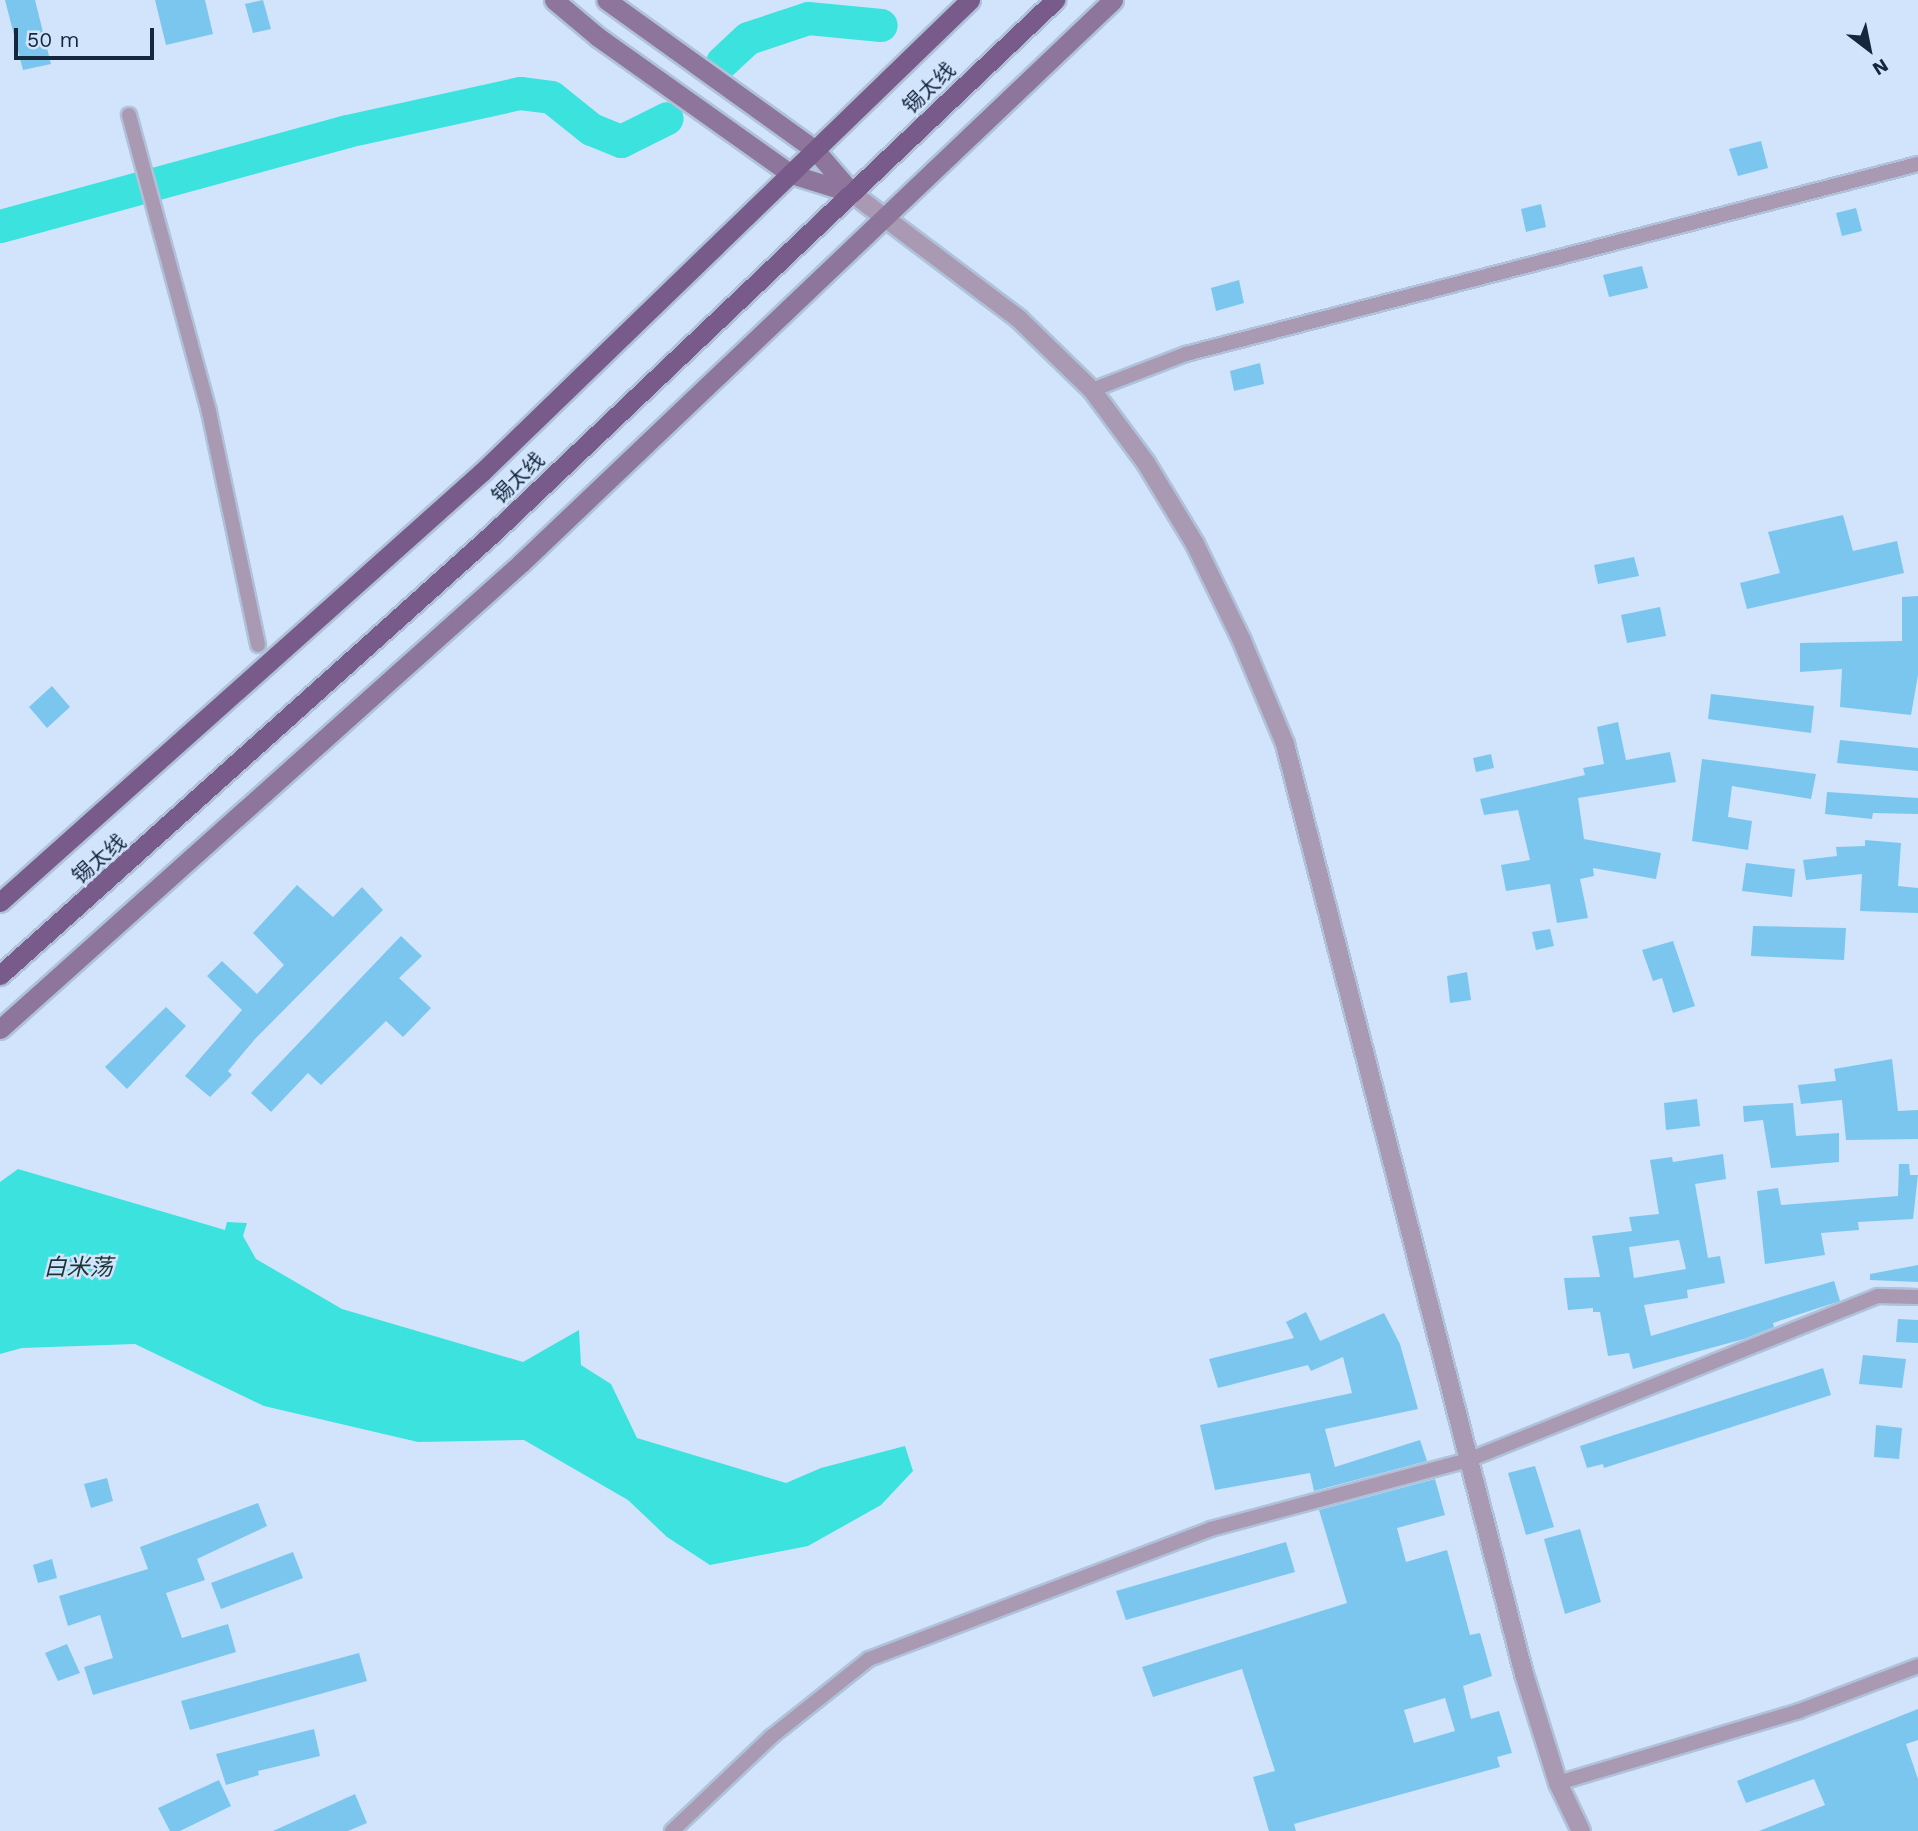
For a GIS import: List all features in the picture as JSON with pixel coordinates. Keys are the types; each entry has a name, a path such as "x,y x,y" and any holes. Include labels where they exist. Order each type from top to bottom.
{"main road":[{"path":"554,0 598,37 791,174 852,193"},
{"path":"606,0 815,150 852,193"},
{"name":"锡太线","path":"0,902 482,472 970,0"},
{"name":"锡太线","path":"0,975 494,533 1055,0"},
{"path":"0,1029 521,563 1113,0"}],"street":[{"path":"129,115 209,412 258,645"},
{"path":"1091,390 1186,354 1918,164"},
{"path":"852,193 1019,319 1091,390 1146,463 1195,544 1285,744 1468,1460 1558,1783 1581,1831"},
{"path":"672,1831 771,1737 869,1659 1211,1529 1468,1460 1878,1296 1918,1297"},
{"path":"1558,1783 1799,1711 1918,1666"}],"water":[{"name":"白米荡","path":"18,1169 225,1230 227,1222 247,1223 243,1236 256,1259 342,1309 523,1362 579,1330 581,1365 611,1384 637,1438 786,1483 821,1468 905,1446 913,1471 881,1505 808,1546 710,1565 667,1537 628,1500 524,1440 418,1442 264,1406 135,1344 22,1348 0,1354 0,1182"}],"building":[{"path":"5,0 35,0 51,64 23,70"},
{"path":"155,0 205,0 213,34 166,45"},
{"path":"263,0 271,29 253,33 245,4"},
{"path":"1761,141 1768,168 1738,176 1729,149"},
{"path":"1541,204 1546,227 1526,232 1521,209"},
{"path":"1856,208 1862,231 1842,236 1836,213"},
{"path":"1642,266 1648,288 1609,297 1603,275"},
{"path":"1239,280 1244,303 1216,311 1211,288"},
{"path":"1260,363 1264,384 1234,391 1230,371"},
{"path":"1843,515 1853,551 1897,541 1904,573 1747,609 1740,583 1780,573 1768,532"},
{"path":"1634,557 1639,576 1598,584 1594,565"},
{"path":"1918,596 1918,675 1911,715 1840,707 1842,669 1800,672 1800,643 1902,641 1902,597"},
{"path":"1660,607 1666,636 1627,643 1621,615"},
{"path":"52,686 70,707 47,728 29,707"},
{"path":"1711,694 1814,706 1811,733 1708,719"},
{"path":"1618,722 1626,760 1670,752 1676,782 1578,798 1584,839 1661,853 1656,879 1593,868 1594,876 1580,879 1588,918 1557,923 1550,884 1506,891 1501,865 1530,860 1518,810 1484,815 1480,799 1585,775 1583,768 1604,764 1597,727"},
{"path":"1840,740 1918,748 1918,771 1837,763"},
{"path":"1491,754 1494,768 1476,772 1473,758"},
{"path":"1702,759 1816,774 1811,799 1732,786 1728,817 1752,821 1748,850 1692,841"},
{"path":"1827,792 1918,798 1918,814 1873,813 1872,819 1825,814"},
{"path":"1865,840 1901,843 1898,886 1918,888 1918,913 1860,911 1862,874 1806,880 1803,860 1837,856 1836,847 1865,846"},
{"path":"1746,863 1795,869 1792,897 1742,891"},
{"path":"297,885 333,917 362,887 383,910 255,1039 228,1071 232,1075 210,1097 185,1076 242,1010 207,976 222,961 257,994 284,965 253,933"},
{"path":"1753,926 1846,928 1844,960 1751,956"},
{"path":"1550,929 1554,946 1536,950 1532,932"},
{"path":"401,936 422,956 399,978 431,1008 403,1037 386,1021 321,1085 308,1073 271,1112 251,1093"},
{"path":"1673,941 1695,1006 1673,1013 1662,978 1653,981 1642,950"},
{"path":"1467,972 1471,1000 1450,1003 1447,976"},
{"path":"166,1007 186,1026 127,1089 105,1067"},
{"path":"1892,1059 1898,1111 1918,1110 1918,1139 1846,1140 1842,1100 1801,1104 1798,1085 1836,1081 1834,1069"},
{"path":"1697,1099 1700,1126 1666,1130 1664,1103"},
{"path":"1793,1103 1796,1136 1839,1133 1839,1162 1771,1168 1763,1120 1744,1122 1743,1106"},
{"path":"1723,1154 1726,1179 1695,1184 1708,1258 1720,1256 1725,1283 1687,1290 1688,1298 1644,1305 1651,1336 1834,1281 1840,1301 1773,1323 1774,1327 1744,1339 1633,1369 1629,1353 1608,1356 1600,1312 1593,1312 1593,1308 1568,1310 1564,1278 1600,1277 1592,1236 1632,1231 1629,1217 1659,1214 1650,1160 1672,1157 1673,1162","holes":["1679,1240 1686,1269 1634,1278 1629,1247"]},
{"path":"1899,1164 1909,1164 1910,1175 1918,1175 1913,1219 1858,1222 1859,1230 1821,1233 1825,1255 1765,1264 1757,1191 1778,1188 1781,1205 1898,1196"},
{"path":"1918,1265 1918,1282 1870,1280 1870,1274"},
{"path":"1306,1312 1320,1341 1384,1313 1400,1344 1418,1409 1325,1429 1335,1467 1420,1440 1427,1461 1314,1491 1310,1473 1215,1490 1200,1425 1352,1393 1343,1357 1311,1371 1308,1365 1218,1388 1209,1359 1294,1338 1286,1322"},
{"path":"1898,1319 1918,1320 1918,1343 1896,1342"},
{"path":"1863,1355 1906,1359 1902,1388 1859,1384"},
{"path":"1823,1368 1831,1395 1604,1468 1603,1464 1587,1468 1580,1446"},
{"path":"1876,1425 1902,1428 1899,1459 1874,1457"},
{"path":"1535,1466 1554,1527 1526,1535 1508,1473"},
{"path":"107,1478 113,1501 91,1508 84,1484"},
{"path":"1435,1479 1445,1515 1397,1528 1406,1562 1447,1550 1470,1635 1480,1633 1492,1676 1463,1686 1471,1719 1499,1711 1512,1753 1497,1757 1500,1767 1294,1824 1296,1831 1269,1831 1253,1777 1275,1771 1242,1669 1153,1697 1142,1667 1347,1603 1319,1510","holes":["1445,1698 1455,1731 1414,1743 1404,1710"]},
{"path":"258,1503 267,1526 197,1559 205,1580 166,1593 182,1638 228,1624 236,1652 93,1695 84,1667 113,1658 100,1615 68,1626 59,1596 148,1569 140,1547"},
{"path":"1580,1529 1601,1602 1565,1614 1544,1539"},
{"path":"1286,1542 1295,1572 1126,1620 1116,1591"},
{"path":"293,1552 303,1578 221,1609 211,1583"},
{"path":"52,1559 57,1578 38,1583 33,1565"},
{"path":"67,1644 80,1673 58,1681 45,1653"},
{"path":"359,1653 367,1681 190,1730 181,1701"},
{"path":"1918,1709 1918,1740 1906,1744 1918,1779 1918,1831 1759,1831 1825,1805 1814,1779 1746,1803 1737,1781"},
{"path":"314,1729 320,1756 258,1771 259,1775 226,1785 216,1754"},
{"path":"219,1780 231,1806 180,1831 170,1831 158,1808"},
{"path":"355,1794 367,1823 348,1831 273,1831"}],"waterway":[{"path":"722,62 748,38 808,18 881,25"},
{"path":"0,226 347,131 520,93 551,97 591,129 621,141 667,118"}]}
